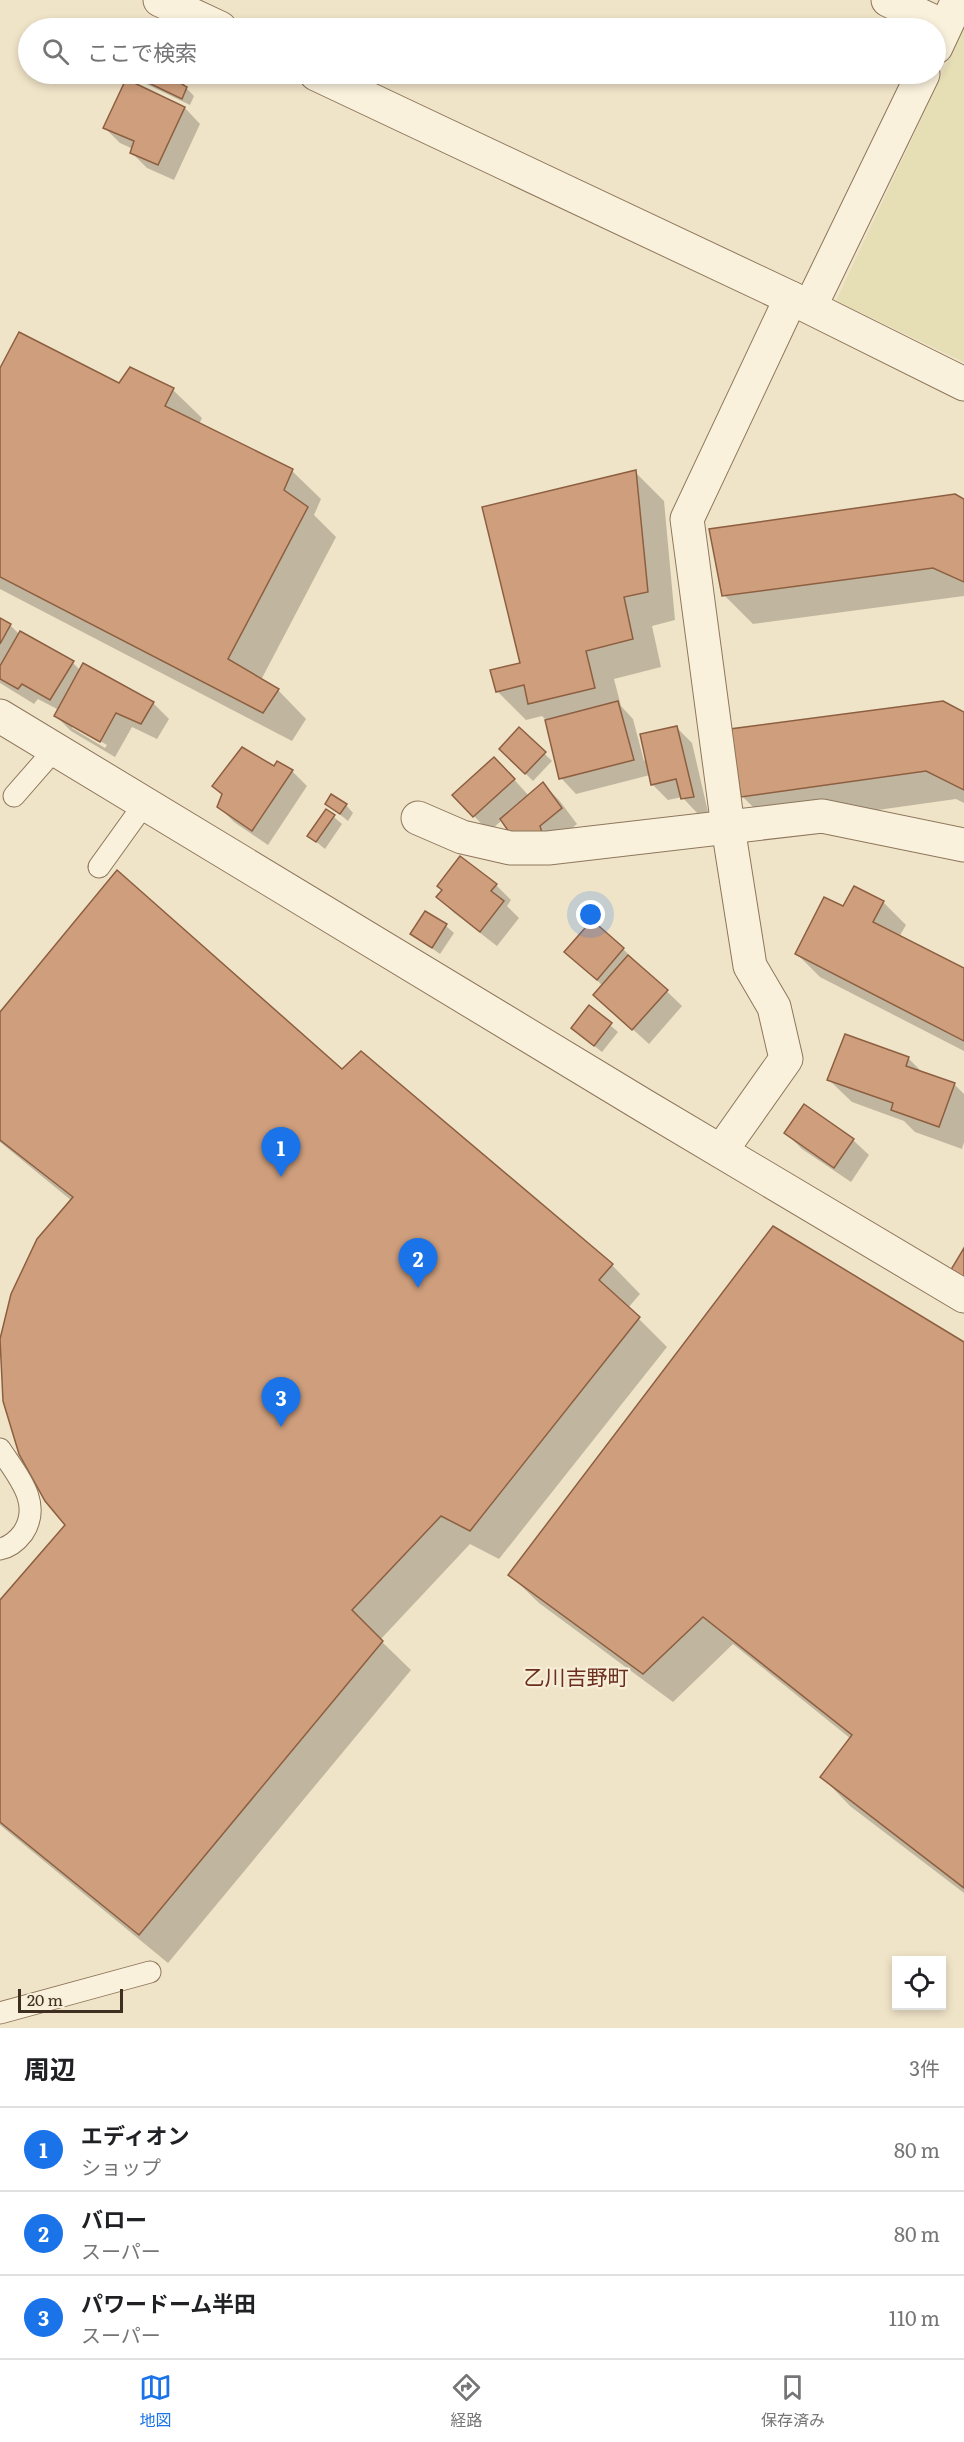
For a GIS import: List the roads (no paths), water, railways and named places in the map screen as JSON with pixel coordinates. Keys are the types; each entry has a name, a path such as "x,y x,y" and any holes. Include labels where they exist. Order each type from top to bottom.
{"street":[{"path":"160,0 199,18"},
{"path":"888,0 930,18"},
{"path":"337,84 800,303 964,384"},
{"path":"721,1151 786,1059 774,1007 750,966 728,827 687,519 918,84"},
{"path":"0,716 964,1296"},
{"path":"418,818 462,837 510,848 548,848 822,816 964,845"}],"lane":[{"path":"14,796 55,749"},
{"path":"99,867 145,803"},
{"path":"0,1449 18,1475 30,1500 32,1514 18,1540 0,1549"},
{"path":"0,2013 150,1972"}],"place":[{"name":"エディオン","path":"281,1177"},
{"name":"バロー","path":"418,1288"},
{"name":"パワードーム半田","path":"281,1427"}],"district":[{"name":"乙川吉野町","path":"576,1675"}]}
